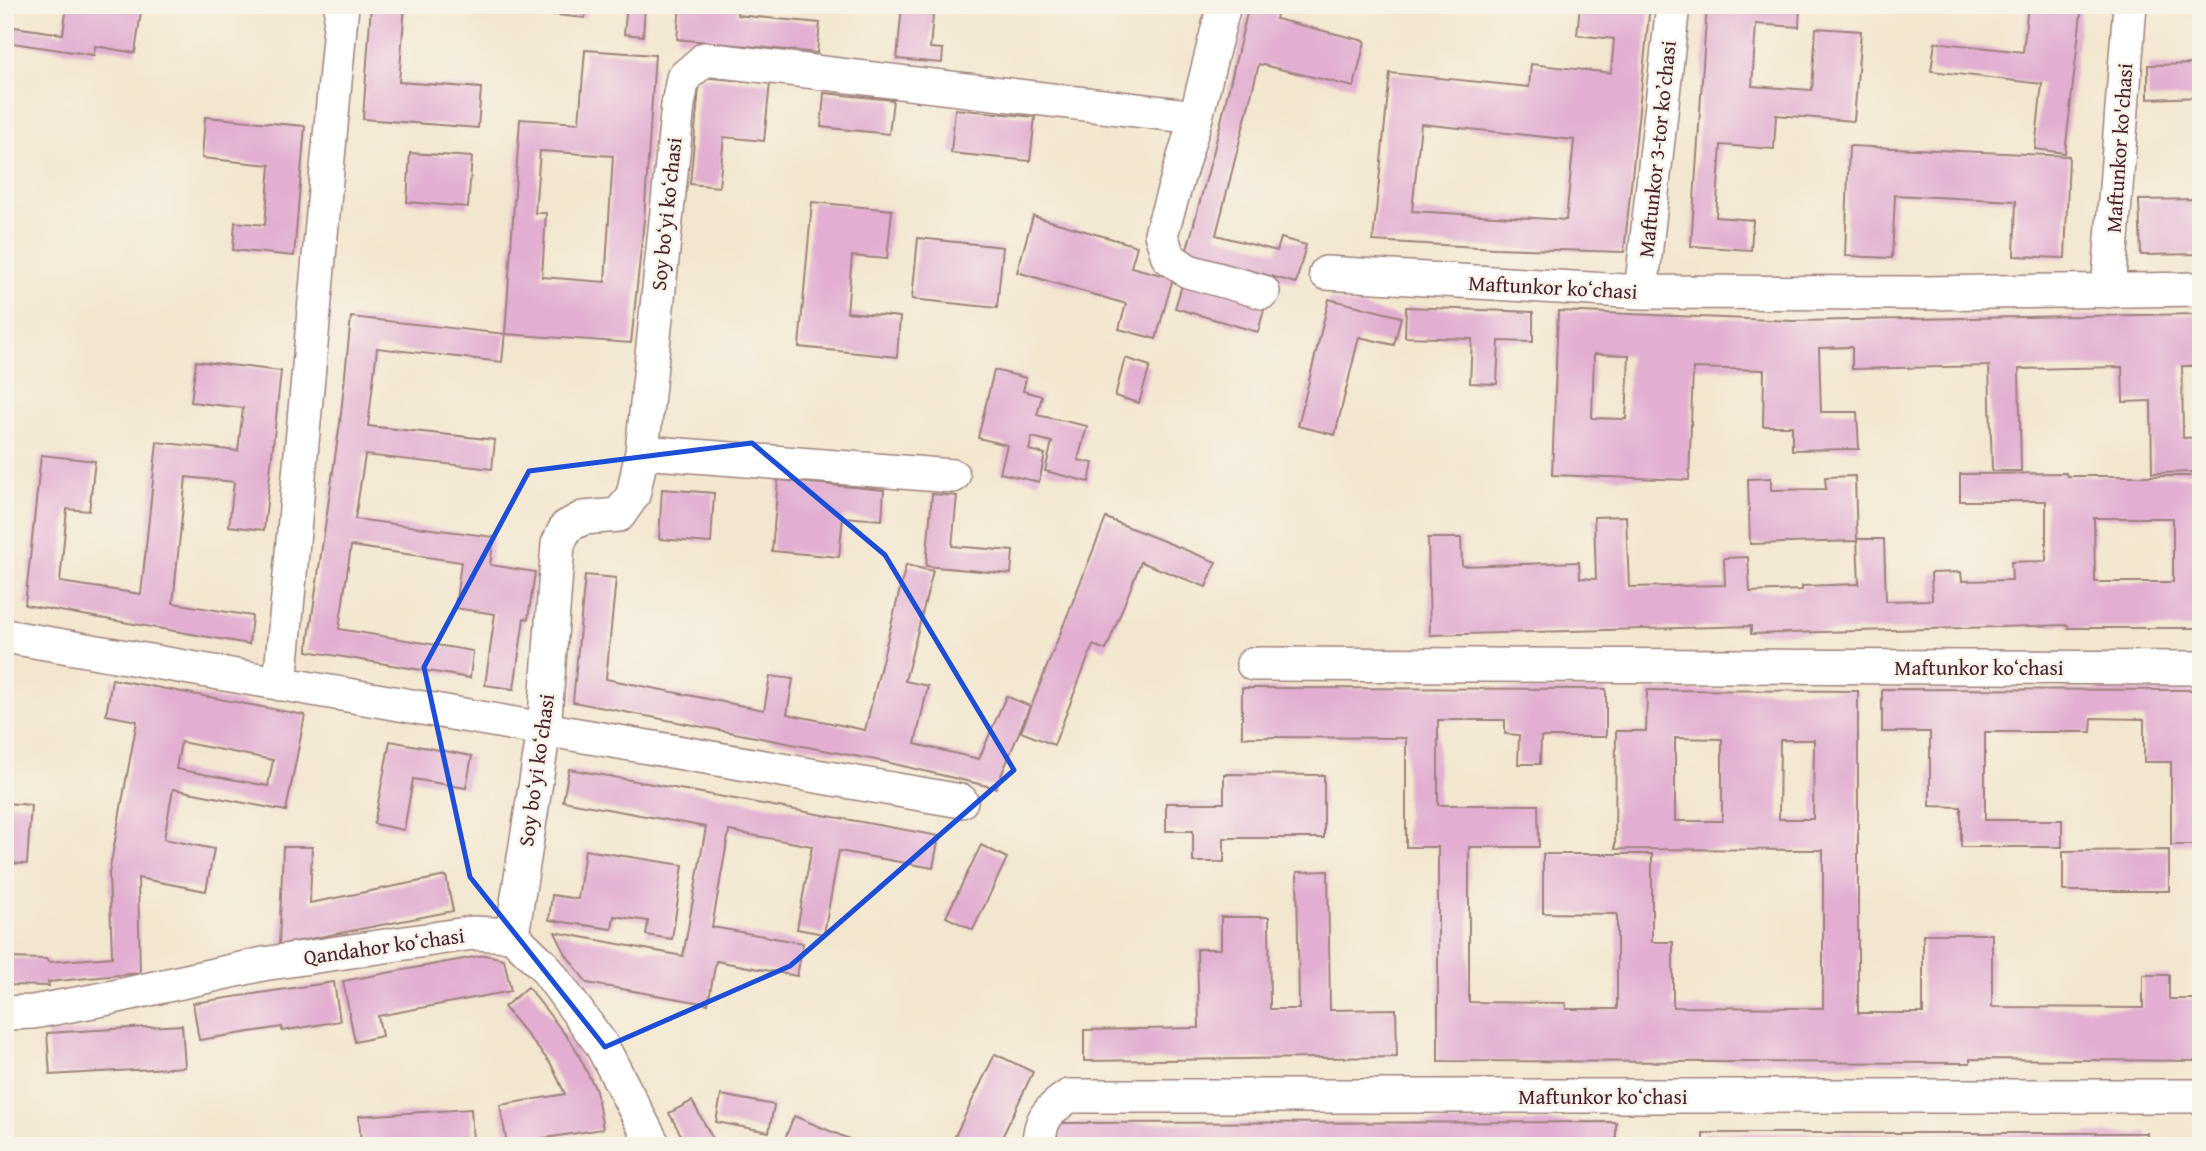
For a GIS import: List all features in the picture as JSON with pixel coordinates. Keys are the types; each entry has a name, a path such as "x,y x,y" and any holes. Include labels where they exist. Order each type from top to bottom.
{"street":[{"path":"280,684 342,5"},
{"path":"1224,5 1196,117 1161,234 1168,257 1188,271 1263,292"},
{"name":"Maftunkor 3-tor koʼchasi","path":"1641,292 1673,5"},
{"name":"Maftunkor ko'chasi","path":"2108,291 2130,5"},
{"name":"Soy boʻyi koʻchasi","path":"512,935 544,730 558,544 566,527 583,518 619,515 633,495 642,452 683,78 705,59 1196,117"},
{"name":"Maftunkor koʻchasi","path":"1326,273 1641,292 1922,293 2201,289"},
{"path":"642,452 953,476"},
{"path":"5,636 961,801"},
{"name":"Maftunkor koʻchasi","path":"1253,664 2201,668"},
{"name":"Qandahor koʻchasi","path":"5,1013 33,1012 263,964 473,933 512,935"},
{"path":"512,935 544,965 601,1044 654,1146"},
{"name":"Maftunkor koʻchasi","path":"1039,1146 1039,1130 1049,1109 1069,1096 2201,1096"}],"highlighted area":[{"path":"752,443 885,555 1014,770 790,966 605,1047 470,877 424,667 529,471"}],"building":[{"path":"67,5 142,5 135,53 95,46 94,55 5,42 7,26 63,34"},
{"path":"371,5 405,5 399,82 481,88 478,128 363,119"},
{"path":"464,5 499,5 498,10"},
{"path":"529,5 586,5 585,18 528,12"},
{"path":"627,5 645,5 643,36 624,34"},
{"path":"680,5 738,5 737,15 820,23 817,53 677,39"},
{"path":"902,5 934,5 930,48 943,49 942,63 897,59"},
{"path":"1249,5 1279,5 1276,19 1365,41 1354,87 1259,64 1216,235 1277,251 1281,238 1306,245 1296,283 1186,253"},
{"path":"1580,5 1650,5 1624,252 1373,241 1390,73 1529,87 1531,64 1611,73 1614,39 1577,35","holes":["1421,124 1574,140 1566,220 1412,211"]},
{"path":"1707,5 1800,6 1799,27 1756,24 1752,86 1812,90 1816,28 1861,31 1854,121 1776,115 1774,149 1721,145 1716,217 1753,220 1751,250 1691,246"},
{"path":"2028,5 2082,5 2065,153 2035,149 2042,84 1931,71 1935,42 2023,52"},
{"path":"585,50 655,55 644,220 631,343 505,334 520,119 579,123","holes":["540,151 613,156 605,282 542,277 546,213 535,213"]},
{"path":"2201,64 2201,97 2148,99 2148,65"},
{"path":"700,77 770,83 764,141 724,137 719,187 690,184"},
{"path":"824,93 893,100 889,134 821,127"},
{"path":"955,109 1035,117 1030,161 951,153"},
{"path":"205,117 305,126 294,256 233,250 235,222 265,225 270,165 202,158"},
{"path":"1849,146 2069,156 2065,258 2014,256 2016,201 1895,195 1892,258 1845,256"},
{"path":"410,153 472,157 468,207 407,202"},
{"path":"2201,199 2201,254 2141,255 2139,200"},
{"path":"812,202 892,210 887,259 852,256 847,312 900,317 897,357 799,347"},
{"path":"1033,216 1137,246 1131,267 1173,278 1156,339 1119,329 1126,304 1017,272"},
{"path":"918,238 1003,247 997,308 912,299"},
{"path":"1184,279 1266,302 1258,332 1175,308"},
{"path":"1329,299 1401,317 1394,345 1359,337 1335,435 1298,426"},
{"path":"1406,307 1533,312 1533,342 1499,341 1497,384 1470,383 1472,339 1405,337"},
{"path":"1558,311 1793,321 2201,314 2201,366 2182,366 2183,438 2201,437 2201,472 2152,473 2151,401 2123,402 2122,367 2019,369 2021,471 1992,471 1989,366 1852,369 1852,347 1819,348 1821,412 1857,412 1859,449 1792,450 1792,426 1763,426 1764,370 1693,368 1689,480 1552,475","holes":["1594,354 1629,355 1626,419 1592,418"]},
{"path":"351,317 505,334 502,362 377,348 368,426 495,440 492,469 365,455 355,519 494,537 490,565 535,572 528,619 524,618 514,689 485,685 495,614 455,608 461,562 351,546 339,629 473,651 470,678 307,651 340,423"},
{"path":"1125,358 1150,366 1139,403 1115,396"},
{"path":"196,361 281,371 264,530 229,526 234,482 186,477 173,603 252,616 249,644 25,605 41,455 95,461 89,511 67,509 60,582 141,594 157,442 238,451 243,408 191,402"},
{"path":"994,370 1026,378 1023,391 1042,396 1037,415 1087,426 1078,460 1093,463 1089,482 1045,471 1052,442 1032,437 1029,450 1045,454 1039,482 1000,473 1007,445 978,438"},
{"path":"1960,474 2201,476 2201,628 2068,628 2068,625 1751,634 1751,626 1430,635 1428,538 1461,538 1462,566 1579,562 1580,578 1596,579 1594,517 1626,516 1629,587 1725,585 1724,558 1748,557 1750,592 1802,590 1802,586 1859,584 1857,539 1884,539 1886,601 1932,600 1931,573 1961,572 1962,581 2012,580 2011,562 2046,561 2046,501 1960,501","holes":["2094,518 2173,518 2173,582 2095,582"]},
{"path":"1855,476 1857,541 1750,544 1748,479 1771,478 1771,490 1826,489 1825,477"},
{"path":"778,480 884,490 882,520 843,517 839,557 772,551"},
{"path":"662,489 714,493 711,543 659,539"},
{"path":"932,494 957,496 952,546 1013,551 1011,574 926,566"},
{"path":"1106,518 1216,562 1206,587 1141,562 1106,650 1093,645 1054,745 1021,732"},
{"path":"906,565 933,571 905,681 928,686 915,744 979,759 1006,696 1030,706 996,788 886,762 573,702 585,575 616,578 606,679 764,710 770,676 793,679 787,714 865,730"},
{"path":"112,679 305,715 286,811 173,789 164,839 214,849 206,891 138,878 140,973 48,982 49,986 5,985 5,958 47,959 48,962 112,957 109,873 137,721 106,715","holes":["181,742 273,760 268,786 176,769"]},
{"path":"1242,688 1606,689 1606,737 1541,737 1540,764 1518,764 1519,735 1505,734 1505,720 1438,720 1438,805 1538,805 1539,847 1469,847 1469,1002 1566,1003 1566,1009 1617,1009 1617,914 1543,913 1543,854 1652,854 1652,942 1673,942 1673,1007 1823,1008 1823,850 1615,849 1616,731 1646,731 1647,690 1858,691 1858,1013 1923,1013 1923,934 1992,934 1992,1007 2143,1008 2143,975 2169,975 2169,999 2201,999 2201,1061 1438,1061 1438,847 1406,847 1406,738 1242,737","holes":["1675,738 1722,739 1722,821 1675,821","1780,740 1814,740 1813,819 1779,819"]},
{"path":"1882,689 2201,690 2201,845 2171,845 2171,762 2144,762 2144,719 2092,718 2091,732 1985,732 1985,820 2062,820 2062,847 1961,847 1961,807 1930,806 1930,732 1882,732"},
{"path":"390,741 472,756 466,788 413,779 404,830 374,824"},
{"path":"569,769 939,836 933,868 839,851 824,934 797,929 812,846 729,831 712,927 803,943 797,976 716,961 708,1004 587,983 565,953 555,932 683,956 706,827 563,801"},
{"path":"1224,774 1324,775 1324,838 1224,838 1224,862 1193,862 1193,831 1166,831 1166,803 1224,803"},
{"path":"5,803 31,805 27,864 5,863"},
{"path":"981,845 1007,858 973,930 946,917"},
{"path":"283,847 312,847 310,903 446,876 453,911 279,945"},
{"path":"585,850 683,865 672,939 646,935 648,921 614,916 612,929 549,920 552,895 578,899"},
{"path":"2169,850 2169,891 2063,891 2063,851"},
{"path":"1328,871 1330,1010 1396,1009 1397,1057 1084,1061 1084,1030 1199,1028 1197,949 1221,949 1221,917 1269,917 1270,1009 1299,1009 1297,872"},
{"path":"485,955 504,959 511,991 378,1016 382,1036 355,1042 343,981"},
{"path":"334,982 340,1021 282,1031 282,1027 199,1040 193,1003"},
{"path":"528,987 574,1046 596,1090 603,1129 507,1144 500,1105 565,1094 551,1064 504,1007"},
{"path":"182,1025 185,1067 50,1075 47,1033"},
{"path":"995,1054 1033,1072 998,1146 970,1146 954,1138"},
{"path":"721,1095 774,1105 769,1132 716,1122"},
{"path":"692,1101 717,1146 687,1146 669,1113"},
{"path":"471,1109 473,1141 433,1143 433,1146 361,1146 359,1116"},
{"path":"794,1116 866,1146 782,1146"},
{"path":"1616,1122 1616,1146 1057,1146 1057,1123"},
{"path":"1703,1133 2147,1133 2147,1146 1703,1146"},
{"path":"632,1135 637,1146 609,1146"}]}
